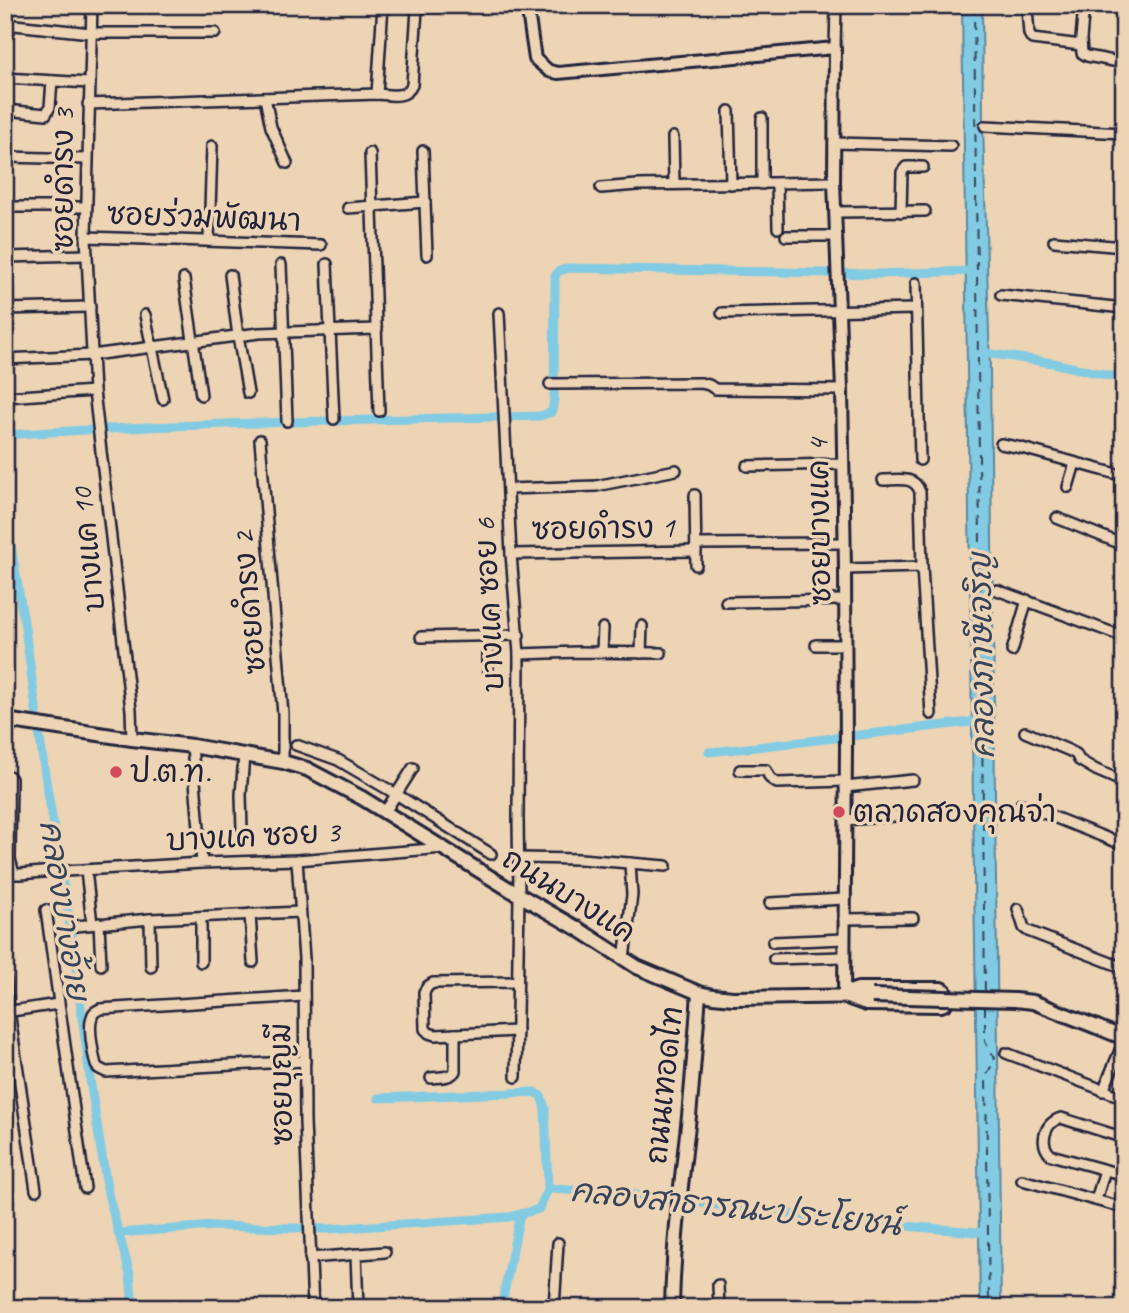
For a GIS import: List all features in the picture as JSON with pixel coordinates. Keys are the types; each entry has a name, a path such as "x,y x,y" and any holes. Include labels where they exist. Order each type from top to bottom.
{"main road":[{"name":"ถนนบางแค","path":"5,720 192,746 283,762 307,769 385,812 624,959 656,976 699,993 733,998 872,996 1015,1000 1033,1002 1123,1036"},
{"name":"ถนนเทอดไท","path":"672,1308 677,1210 689,1113 699,993"}],"street":[{"path":"377,94 383,5"},
{"path":"527,5 535,59 549,71 558,73 835,48 836,5"},
{"path":"1029,5 1029,34 1032,38 1081,45"},
{"path":"1084,5 1082,53 1124,63"},
{"path":"88,104 403,95 409,92 412,85 417,9 420,6 440,7"},
{"name":"ซอยดำรง 3","path":"91,7 86,237 92,355"},
{"path":"5,24 91,33 215,33"},
{"name":"ซอยบางแค 4","path":"835,48 834,182 840,312 845,569 844,997"},
{"path":"5,78 89,83"},
{"path":"5,110 46,114 50,107 52,81"},
{"path":"265,98 271,127 287,163"},
{"path":"729,111 731,184"},
{"path":"762,118 762,184"},
{"path":"985,126 1124,133"},
{"path":"673,137 674,184"},
{"path":"834,142 951,146"},
{"path":"209,241 212,146"},
{"path":"423,151 427,255"},
{"path":"370,153 379,411"},
{"path":"5,157 87,159"},
{"path":"901,212 902,172 906,167 923,167"},
{"path":"601,188 674,184 834,182"},
{"path":"777,184 778,228"},
{"path":"348,208 425,202"},
{"path":"5,207 86,207"},
{"path":"836,212 925,211"},
{"path":"786,236 837,236"},
{"name":"ซอยร่วมพัฒนา","path":"86,237 321,245"},
{"path":"1054,241 1124,247"},
{"path":"5,257 87,255"},
{"path":"327,264 334,419"},
{"path":"281,265 287,421"},
{"path":"230,275 248,393"},
{"path":"184,279 201,394"},
{"path":"916,283 920,460"},
{"path":"1001,295 1124,308"},
{"path":"5,309 90,307"},
{"path":"722,313 916,309"},
{"name":"บางแค ซอย 6","path":"499,313 511,554 519,635 516,1077"},
{"path":"145,315 163,399"},
{"path":"5,359 92,355 284,332 377,329"},
{"name":"บางแค 10","path":"92,355 132,739"},
{"path":"550,384 701,383 715,389 842,390"},
{"path":"5,397 94,391"},
{"name":"ซอยดำรง 2","path":"260,440 283,714 283,762"},
{"path":"1001,444 1124,476"},
{"path":"1068,487 1075,463"},
{"path":"747,466 843,464"},
{"path":"508,489 596,485 676,470"},
{"path":"883,480 911,480 920,492 931,714"},
{"path":"695,495 696,565"},
{"path":"1057,518 1124,545"},
{"name":"ซอยดำรง 1","path":"511,554 844,543"},
{"path":"845,569 922,567"},
{"path":"997,590 1124,636"},
{"path":"726,602 845,600"},
{"path":"1013,651 1027,600"},
{"path":"488,669 495,611"},
{"path":"641,653 642,626"},
{"path":"602,652 603,628"},
{"path":"421,637 519,635"},
{"path":"816,645 845,645"},
{"path":"519,654 661,653"},
{"path":"1025,732 1076,754 1079,760 1096,770 1124,782"},
{"path":"296,745 328,756 396,794 491,854"},
{"path":"192,746 202,863"},
{"path":"242,830 244,755"},
{"path":"385,812 413,768"},
{"path":"740,770 766,770 770,778 777,783 845,784 913,780"},
{"path":"7,775 11,779 8,859 14,874 53,871"},
{"path":"1021,804 1123,842"},
{"path":"845,820 932,813"},
{"name":"บางแค ซอย 3","path":"65,871 297,860 444,848"},
{"path":"518,858 580,859 666,866"},
{"name":"ซอยบุญมี","path":"297,860 303,959 305,1122 313,1308"},
{"path":"624,959 632,895 630,863"},
{"path":"86,870 102,965"},
{"path":"770,903 844,899"},
{"path":"1018,909 1024,928 1028,931 1124,968"},
{"path":"46,910 85,1188"},
{"path":"76,926 150,919 300,912"},
{"path":"250,914 253,962"},
{"path":"201,917 201,962"},
{"path":"844,919 913,918"},
{"path":"150,919 151,967"},
{"path":"773,942 844,939"},
{"path":"774,959 844,957"},
{"path":"5,972 7,1012 36,1190"},
{"path":"517,982 433,983 424,992 425,1029 429,1033 435,1035 517,1031"},
{"path":"858,988 942,988 947,993 946,1004 941,1006 866,1005 844,997 858,988"},
{"path":"304,996 100,1009 92,1016 91,1028 96,1065 106,1072 305,1061"},
{"path":"7,1012 58,1004"},
{"path":"431,1078 448,1076 455,1071 456,1034"},
{"path":"1103,1091 1123,1036"},
{"path":"1006,1053 1124,1098"},
{"path":"1124,1138 1061,1118 1049,1125 1044,1142 1048,1153 1124,1175"},
{"path":"1096,1200 1105,1170"},
{"path":"1022,1180 1124,1208"},
{"path":"554,1308 558,1243"},
{"path":"310,1258 385,1252"},
{"path":"356,1254 358,1308"},
{"path":"718,1285 719,1308"}],"water":[{"name":"คลองภาษีเจริญ","path":"962,5 982,5 990,369 1001,1308 980,1308"}],"waterway":[{"path":"5,435 206,425 540,416 552,412 554,399 555,276 559,271 569,268 877,274 975,271"},
{"path":"978,352 1053,363 1124,379"},
{"name":"คลองบางอ้าย","path":"5,510 73,944 108,1194 130,1274 133,1308"},
{"name":"คลองภาษีเจริญ","path":"709,752 980,721"},
{"path":"378,1098 535,1092 541,1096 545,1108 548,1189"},
{"name":"คลองสาธารณะประโยชน์","path":"118,1233 214,1226 328,1229 509,1217 539,1209 548,1189 627,1194 857,1222 989,1233"},
{"path":"501,1308 520,1214"}],"ferry route":[{"path":"974,5 985,994"},
{"path":"985,1006 985,1042 995,1058 986,1077 989,1308"}],"place":[{"name":"ป.ต.ท.","path":"116,772"},
{"name":"ตลาดสองคุณจ่า","path":"839,812"}]}
